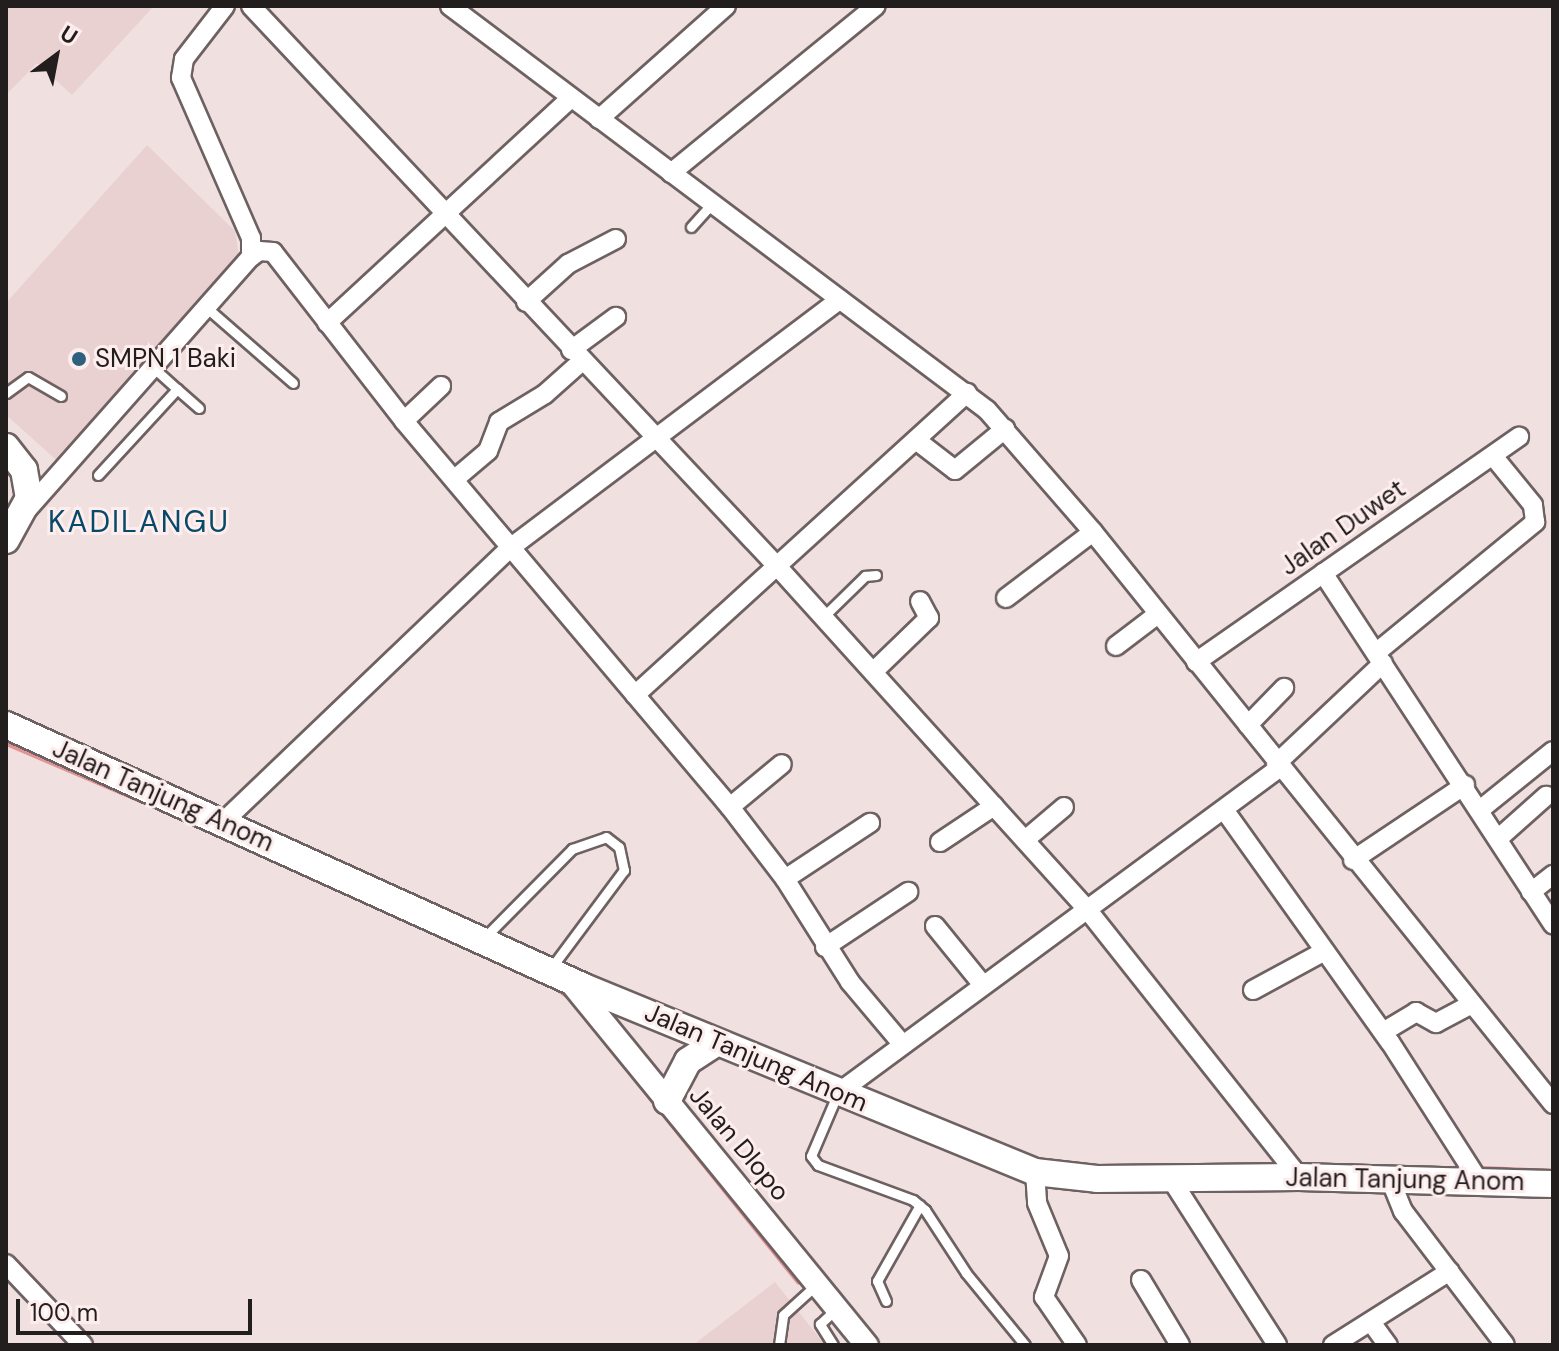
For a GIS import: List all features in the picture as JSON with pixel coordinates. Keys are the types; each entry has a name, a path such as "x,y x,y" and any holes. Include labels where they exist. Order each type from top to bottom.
{"main road":[{"path":"6,447 24,470 29,487 23,515 6,540"},
{"name":"Jalan Tanjung Anom","path":"6,725 559,975 716,1043 1035,1172 1171,1179 1299,1177 1553,1184"},
{"path":"667,1101 688,1061 716,1043"}],"street":[{"path":"225,6 190,48 181,78 251,238 251,257"},
{"path":"251,6 576,356 776,565 1086,908 1299,1177"},
{"path":"450,6 711,205 967,393 1005,429 1093,532 1353,860 1553,1104"},
{"path":"599,119 726,6"},
{"path":"671,173 876,6"},
{"path":"327,323 571,98"},
{"path":"526,302 568,264 616,239"},
{"path":"23,515 251,257 259,251 273,252 404,421 456,478 510,548 730,807 785,879 825,947 903,1045"},
{"path":"221,824 510,548 840,299"},
{"path":"456,478 488,451 499,422 545,394 576,356 616,317"},
{"path":"404,421 441,386"},
{"path":"635,695 967,393"},
{"path":"916,440 955,470 1005,429"},
{"name":"Jalan Duwet","path":"1196,662 1519,437"},
{"path":"838,1093 1086,908 1225,811 1278,766 1380,658 1535,522 1533,505 1493,456"},
{"path":"1006,598 1093,532"},
{"path":"1323,573 1500,837 1553,925"},
{"path":"873,672 929,618 920,601"},
{"path":"1116,646 1158,614"},
{"path":"1248,725 1284,688"},
{"path":"1481,809 1553,751"},
{"path":"730,807 782,764"},
{"path":"1353,860 1465,785"},
{"path":"1500,837 1546,796"},
{"path":"940,842 994,806"},
{"path":"1025,840 1064,807"},
{"path":"1225,811 1383,1032 1479,1181"},
{"path":"785,879 870,823"},
{"path":"1531,892 1553,875"},
{"path":"825,947 908,892"},
{"path":"935,926 983,985"},
{"path":"1253,990 1323,952"},
{"name":"Jalan Dlopo","path":"559,975 817,1283 829,1315 867,1345"},
{"path":"1383,1032 1416,1012 1439,1023 1471,1004"},
{"path":"1035,1172 1037,1203 1059,1261 1044,1297 1077,1345"},
{"path":"1171,1179 1277,1345"},
{"path":"1390,1179 1403,1211 1505,1345"},
{"path":"6,1264 83,1345"},
{"path":"1333,1345 1450,1271"},
{"path":"1141,1280 1180,1345"},
{"path":"1371,1322 1388,1345"}],"lane":[{"path":"691,227 711,205"},
{"path":"207,308 293,383"},
{"path":"154,368 199,408"},
{"path":"6,393 28,377 61,396"},
{"path":"98,475 177,389"},
{"path":"823,617 865,576 876,575"},
{"path":"483,940 572,849 606,837 619,847 624,870 559,975"},
{"path":"838,1093 811,1156 818,1165 920,1205 1025,1345"},
{"path":"886,1301 877,1281 920,1205"},
{"path":"779,1345 783,1315 817,1283"},
{"path":"829,1315 833,1345"}],"shaded area":[{"path":"6,6 154,6 72,95 37,63 6,95"},
{"name":"SMPN 1 Baki","path":"147,145 235,231 239,257 61,464 6,415 6,303"},
{"path":"775,1282 825,1345 693,1345"}],"waterway":[{"path":"6,743 156,807"},
{"path":"555,987 573,1000"},
{"path":"578,1008 798,1282"},
{"path":"1481,1168 1553,1171"}],"place":[{"name":"SMPN 1 Baki","path":"79,359"}],"district":[{"name":"KADILANGU","path":"139,522"}]}
